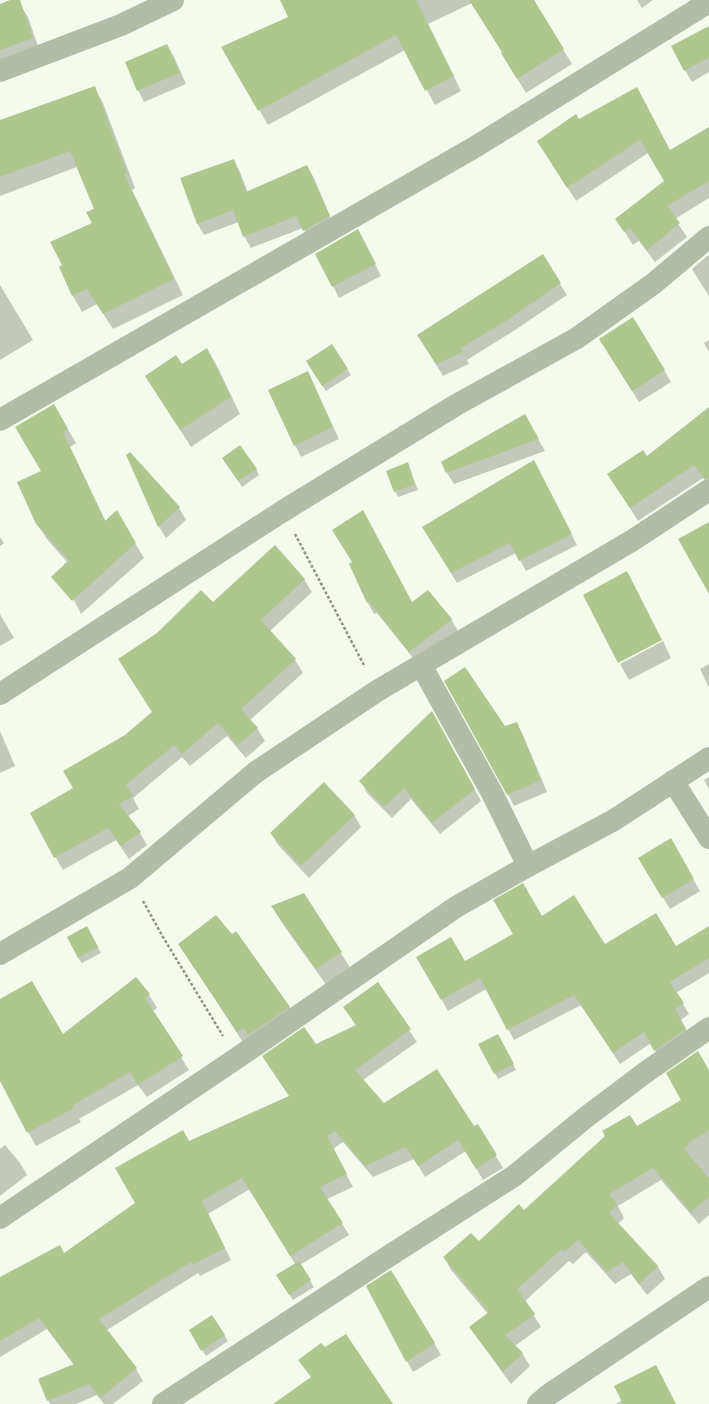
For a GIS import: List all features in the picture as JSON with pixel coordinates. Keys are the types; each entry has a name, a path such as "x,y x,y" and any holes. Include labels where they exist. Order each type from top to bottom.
{"street":[{"path":"0,71 121,25 173,0"},
{"path":"0,420 475,148 709,2"},
{"path":"0,694 283,511 456,406 577,338 653,284 709,237"},
{"path":"0,954 130,878 256,772 377,691 633,540 709,490"},
{"path":"421,665 492,793 528,866"},
{"path":"0,1218 237,1058 456,907 614,820 709,758"},
{"path":"673,781 709,838"},
{"path":"163,1404 514,1176 585,1118 646,1072 709,1028"},
{"path":"538,1404 709,1288"}],"path":[{"path":"283,511 377,691"},
{"path":"130,878 163,937 237,1058"}],"building":[{"path":"10,0 20,0 33,38 0,50 0,4"},
{"path":"280,0 416,0 454,76 425,91 396,35 258,111 221,47 288,17"},
{"path":"469,0 534,0 564,49 517,79 501,53 502,52"},
{"path":"709,26 709,57 684,71 671,46"},
{"path":"167,44 180,73 137,91 125,62"},
{"path":"95,86 127,173 124,174 174,279 103,314 87,289 72,296 59,267 62,265 50,242 92,223 86,212 94,209 70,151 0,177 0,120"},
{"path":"637,87 670,150 709,127 709,181 667,206 680,223 647,250 630,228 624,232 615,219 664,181 640,140 567,188 537,141 576,114 579,119"},
{"path":"234,159 246,192 307,165 330,216 303,231 296,216 243,237 233,210 197,224 180,178"},
{"path":"358,229 376,264 332,287 315,254"},
{"path":"543,254 561,283 506,321 461,348 463,352 436,364 417,335"},
{"path":"633,317 665,370 632,391 599,339"},
{"path":"332,344 348,369 322,386 306,361"},
{"path":"207,348 231,397 180,430 145,376 176,355 182,364"},
{"path":"308,371 333,427 294,446 268,390"},
{"path":"54,404 68,429 63,432 105,521 117,510 136,543 72,601 51,577 69,560 36,524 17,482 41,471 15,427"},
{"path":"709,407 709,478 705,479 694,465 630,508 607,474 643,450 647,456"},
{"path":"525,414 539,439 446,473 441,462"},
{"path":"240,445 257,469 238,481 222,458"},
{"path":"130,452 180,507 158,527 126,455"},
{"path":"534,460 572,534 519,561 510,543 451,573 422,527"},
{"path":"408,462 415,484 394,492 386,471"},
{"path":"363,510 412,602 428,590 452,619 409,652 369,602 367,603 349,564 352,562 332,530"},
{"path":"709,522 709,594 678,539"},
{"path":"275,545 305,579 261,620 296,659 241,709 258,728 238,745 218,723 182,754 174,745 126,785 133,796 119,804 141,832 121,846 108,828 54,858 30,813 73,788 63,771 125,735 152,712 118,659 157,633 201,590 213,602"},
{"path":"627,571 662,640 618,663 583,595"},
{"path":"465,667 505,726 517,722 541,780 507,795 444,681"},
{"path":"432,711 475,789 432,823 404,788 384,807 359,781"},
{"path":"324,782 355,815 301,866 270,833"},
{"path":"671,838 694,879 662,898 638,858"},
{"path":"523,883 542,916 574,895 605,944 656,913 676,946 709,926 709,958 670,982 684,1003 675,1009 686,1029 654,1051 644,1032 613,1053 574,995 507,1030 480,978 441,1000 416,957 451,937 465,961 513,934 493,900"},
{"path":"304,893 342,952 316,969 271,906"},
{"path":"216,915 232,934 236,931 290,1007 248,1035 243,1028 237,1032 178,944"},
{"path":"87,926 98,947 78,958 67,937"},
{"path":"136,977 150,994 145,998 183,1056 138,1085 130,1072 73,1105 74,1108 27,1133 0,1081 0,999 32,981 63,1034"},
{"path":"378,982 411,1029 355,1070 384,1103 437,1069 474,1126 478,1124 497,1155 476,1169 458,1140 418,1166 406,1147 365,1166 335,1131 327,1136 347,1174 320,1187 343,1223 290,1256 242,1178 202,1201 225,1248 192,1265 191,1262 99,1319 137,1368 100,1398 89,1384 47,1401 38,1379 74,1364 39,1318 0,1341 0,1277 60,1245 64,1253 135,1203 115,1168 183,1130 189,1141 289,1096 262,1056 304,1027 316,1044 356,1025 343,1007"},
{"path":"498,1034 514,1064 494,1074 478,1044"},
{"path":"698,1051 709,1070 709,1130 688,1143 689,1145 684,1149 709,1178 709,1197 691,1212 653,1168 609,1194 618,1204 609,1213 658,1266 639,1284 623,1262 607,1272 578,1240 565,1252 562,1249 517,1289 535,1314 505,1335 523,1353 503,1372 469,1327 489,1312 443,1257 471,1233 479,1241 519,1204 524,1210 605,1136 602,1131 630,1115 637,1126 681,1100 666,1073"},
{"path":"299,1261 311,1280 289,1295 276,1275"},
{"path":"391,1270 435,1343 406,1362 366,1286"},
{"path":"212,1315 225,1335 201,1351 189,1330"},
{"path":"346,1334 393,1404 273,1404 311,1377 298,1360 321,1343 325,1347"},
{"path":"656,1365 676,1404 623,1404 614,1386"}]}
